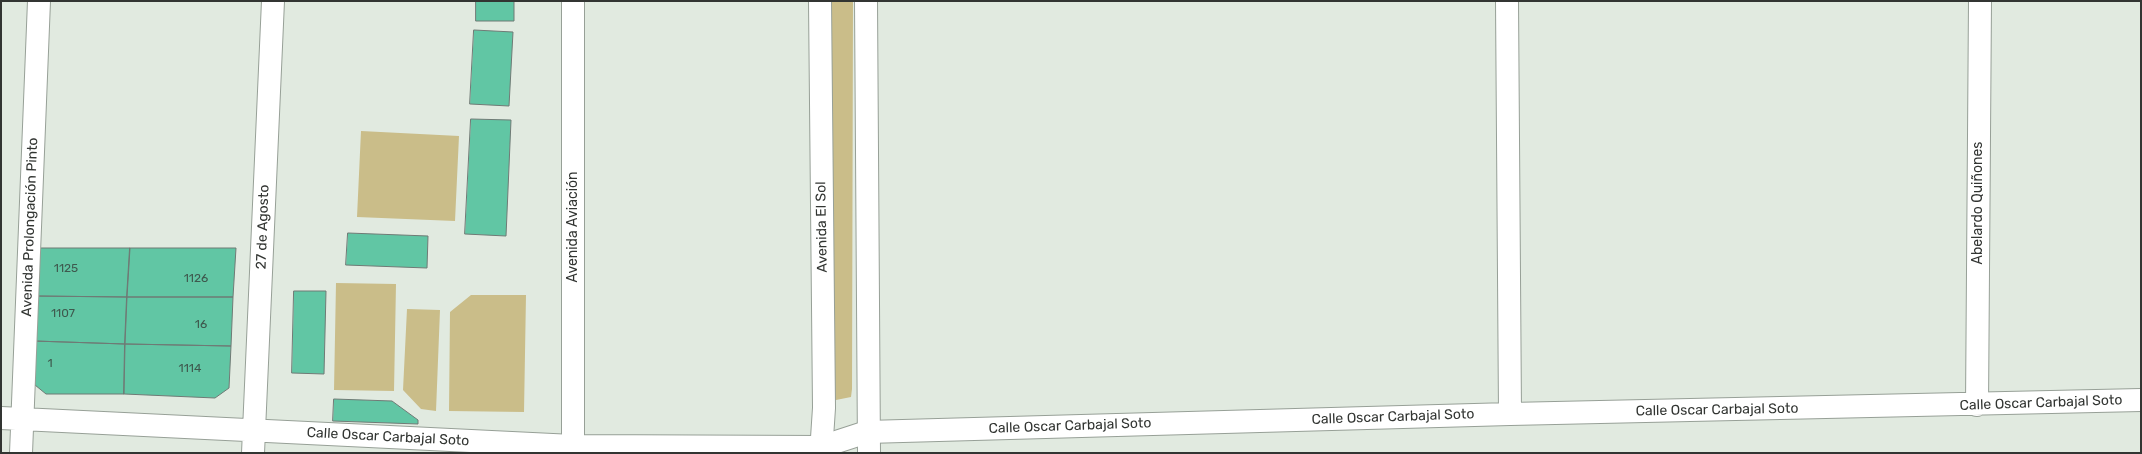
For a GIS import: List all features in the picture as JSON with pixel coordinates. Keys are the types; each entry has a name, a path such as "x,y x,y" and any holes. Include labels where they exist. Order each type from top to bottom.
{"street":[{"name":"Avenida Prolongación Pinto","path":"21,453 39,1"},
{"name":"27 de Agosto","path":"254,453 273,1"},
{"name":"Avenida Aviación","path":"573,449 574,1"},
{"name":"Avenida El Sol","path":"820,1 824,408 821,450"},
{"path":"866,1 870,396 867,432 868,453"},
{"path":"1507,1 1510,414"},
{"name":"Abelardo Quiñones","path":"1977,405 1980,1"},
{"name":"Calle Oscar Carbajal Soto","path":"1,418 254,430 573,449 821,450 867,432 1510,414 1977,405 2141,400"}],"shaded area":[{"path":"829,1 853,1 852,389 851,397 836,400 832,397"},
{"path":"361,131 459,136 455,221 357,217"},
{"path":"336,283 396,284 394,391 334,390"},
{"path":"471,295 526,295 524,412 449,411 450,312"},
{"path":"407,309 440,310 436,411 421,409 403,390"}],"building":[{"path":"476,1 514,1 514,21 476,21"},
{"path":"474,30 513,32 509,106 470,104"},
{"path":"471,119 511,120 506,236 465,234"},
{"path":"348,233 428,236 427,268 346,265"},
{"path":"36,248 130,248 127,297 34,296"},
{"path":"130,248 236,248 233,297 127,297"},
{"path":"294,291 326,291 324,374 292,373"},
{"path":"34,296 127,297 125,344 34,341"},
{"path":"127,297 233,297 231,346 125,344"},
{"path":"34,341 125,344 124,394 46,394 35,385"},
{"path":"125,344 231,346 229,388 215,398 124,394"},
{"path":"334,399 392,401 418,420 418,424 333,421"}]}
